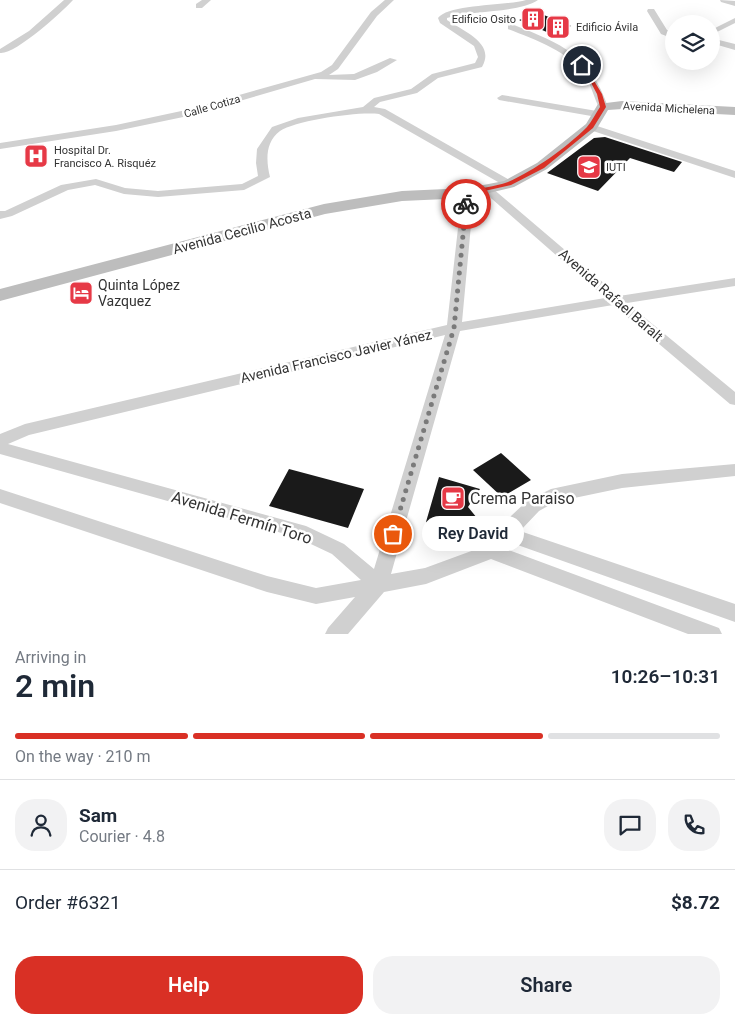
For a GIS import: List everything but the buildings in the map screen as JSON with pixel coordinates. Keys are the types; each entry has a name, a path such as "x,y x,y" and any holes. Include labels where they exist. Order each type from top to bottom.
{"main road":[{"name":"Avenida Michelena","path":"597,116 622,105 735,111"},
{"name":"Avenida Cecilio Acosta","path":"0,295 324,209 402,196 488,190 509,184 542,166 597,116"}],"street":[{"path":"3,51 32,33 69,0"},
{"path":"199,6 208,0"},
{"name":"Calle Cotiza","path":"0,146 154,121 324,74 335,67 374,14 390,0"},
{"path":"366,110 377,100 414,91 435,76 479,65 482,61 480,49 470,38 442,21 444,16 469,9 503,7 534,0"},
{"path":"724,0 735,4"},
{"path":"651,11 665,32"},
{"path":"720,28 735,20"},
{"path":"510,27 556,46 575,59 588,72 599,94 597,116"},
{"path":"720,43 735,47"},
{"path":"310,79 365,74 393,60"},
{"path":"502,98 597,116 735,175"},
{"path":"0,214 8,214 65,187 96,182 124,191 158,194 244,187 264,177 261,163 262,149 276,129 298,121 366,110 382,111 509,184"},
{"name":"Avenida Rafael Baralt","path":"488,190 616,301 735,400"},
{"path":"335,634 379,584 454,328 468,192"},
{"name":"Avenida Francisco Javier Yánez","path":"0,441 25,430 454,328 735,282"},
{"name":"Avenida Fermín Toro","path":"0,448 300,531 338,549 379,584"},
{"path":"0,496 267,584 316,596 426,576 491,551 509,534 516,521 527,511 551,496 622,481 735,470"},
{"path":"509,534 735,613"},
{"path":"491,551 712,634"}],"way so far":[{"path":"393,534 454,328 454,307 466,204"}],"place":[{"name":"Edificio Osito","path":"533,19"},
{"name":"Edificio Ávila","path":"558,27"},
{"name":"Hospital Dr. Francisco A. Risquéz","path":"36,156"},
{"name":"IUTI","path":"589,167"},
{"name":"Quinta López Vazquez","path":"81,293"},
{"name":"Crema Paraiso","path":"453,498"},
{"name":"Rey David","path":"393,534"}],"route":[{"path":"466,204 468,192 488,190 509,184 525,176 542,166 591,127 597,114 603,107 599,94 588,72 582,65"}]}
